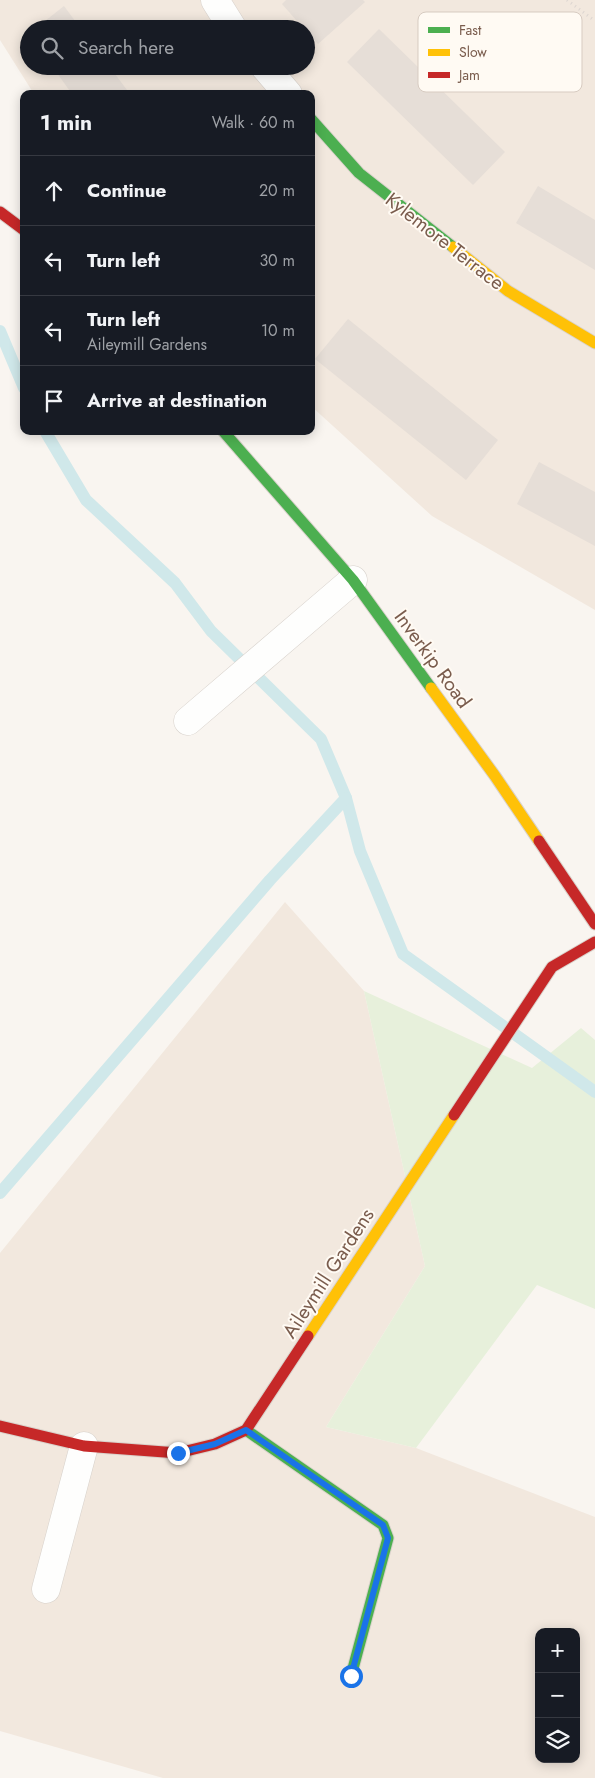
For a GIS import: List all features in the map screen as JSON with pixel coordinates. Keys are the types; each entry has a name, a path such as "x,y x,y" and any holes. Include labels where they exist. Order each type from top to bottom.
{"main road":[{"name":"Kylemore Terrace","path":"315,124 359,173 508,291 595,344"},
{"path":"0,212 20,227"},
{"name":"Inverkip Road","path":"226,435 353,580 495,776 595,924"},
{"name":"Aileymill Gardens","path":"246,1430 552,967 595,942"},
{"path":"0,1426 84,1446 178,1453 215,1444 246,1430 383,1525 388,1538 351,1676"}],"street":[{"path":"215,0 227,20"},
{"path":"272,75 285,90"},
{"path":"188,721 353,580"},
{"path":"46,1589 84,1446"}],"path":[{"path":"567,0 595,21"}],"shaded area":[{"path":"0,0 595,0 595,610 432,516 315,410 315,90 31,90 22,75 315,75 315,20 20,20 20,72 0,40"},
{"path":"285,902 364,991 425,1266 326,1427 416,1448 595,1517 595,1778 163,1778 0,1731 0,1253"}],"green space":[{"path":"364,991 532,1068 581,1028 595,1040 595,1309 537,1285 416,1448 326,1427 425,1266"}],"building":[{"path":"286,0 363,0 365,2 318,44 315,41 315,20 296,20 282,4"},
{"path":"64,6 74,20 46,20"},
{"path":"379,29 418,67 418,92 444,92 505,152 473,185 347,62"},
{"path":"58,75 116,75 127,90 69,90"},
{"path":"538,186 595,220 595,270 516,223"},
{"path":"348,319 498,440 466,480 315,359"},
{"path":"539,462 595,492 595,546 517,504"}],"waterway":[{"path":"0,331 20,378"},
{"path":"47,435 86,500 175,583 211,631 321,739 346,798 360,851 403,954 595,1092"},
{"path":"0,1193 270,880 346,798"}],"traffic: fast":[{"path":"315,124 359,173 453,247"},
{"path":"226,435 353,580 431,688"},
{"path":"246,1430 383,1525 388,1538 351,1676"}],"traffic: slow":[{"path":"453,247 508,291 595,343"},
{"path":"431,688 495,776 539,841"},
{"path":"308,1336 454,1115"}],"traffic: jam":[{"path":"0,212 20,227"},
{"path":"539,841 595,924"},
{"path":"454,1115 552,967 595,942"},
{"path":"0,1426 84,1446 178,1453 215,1444 246,1430 308,1336"}],"route":[{"path":"178,1453 215,1444 246,1430 383,1525 388,1538 351,1676"}]}
